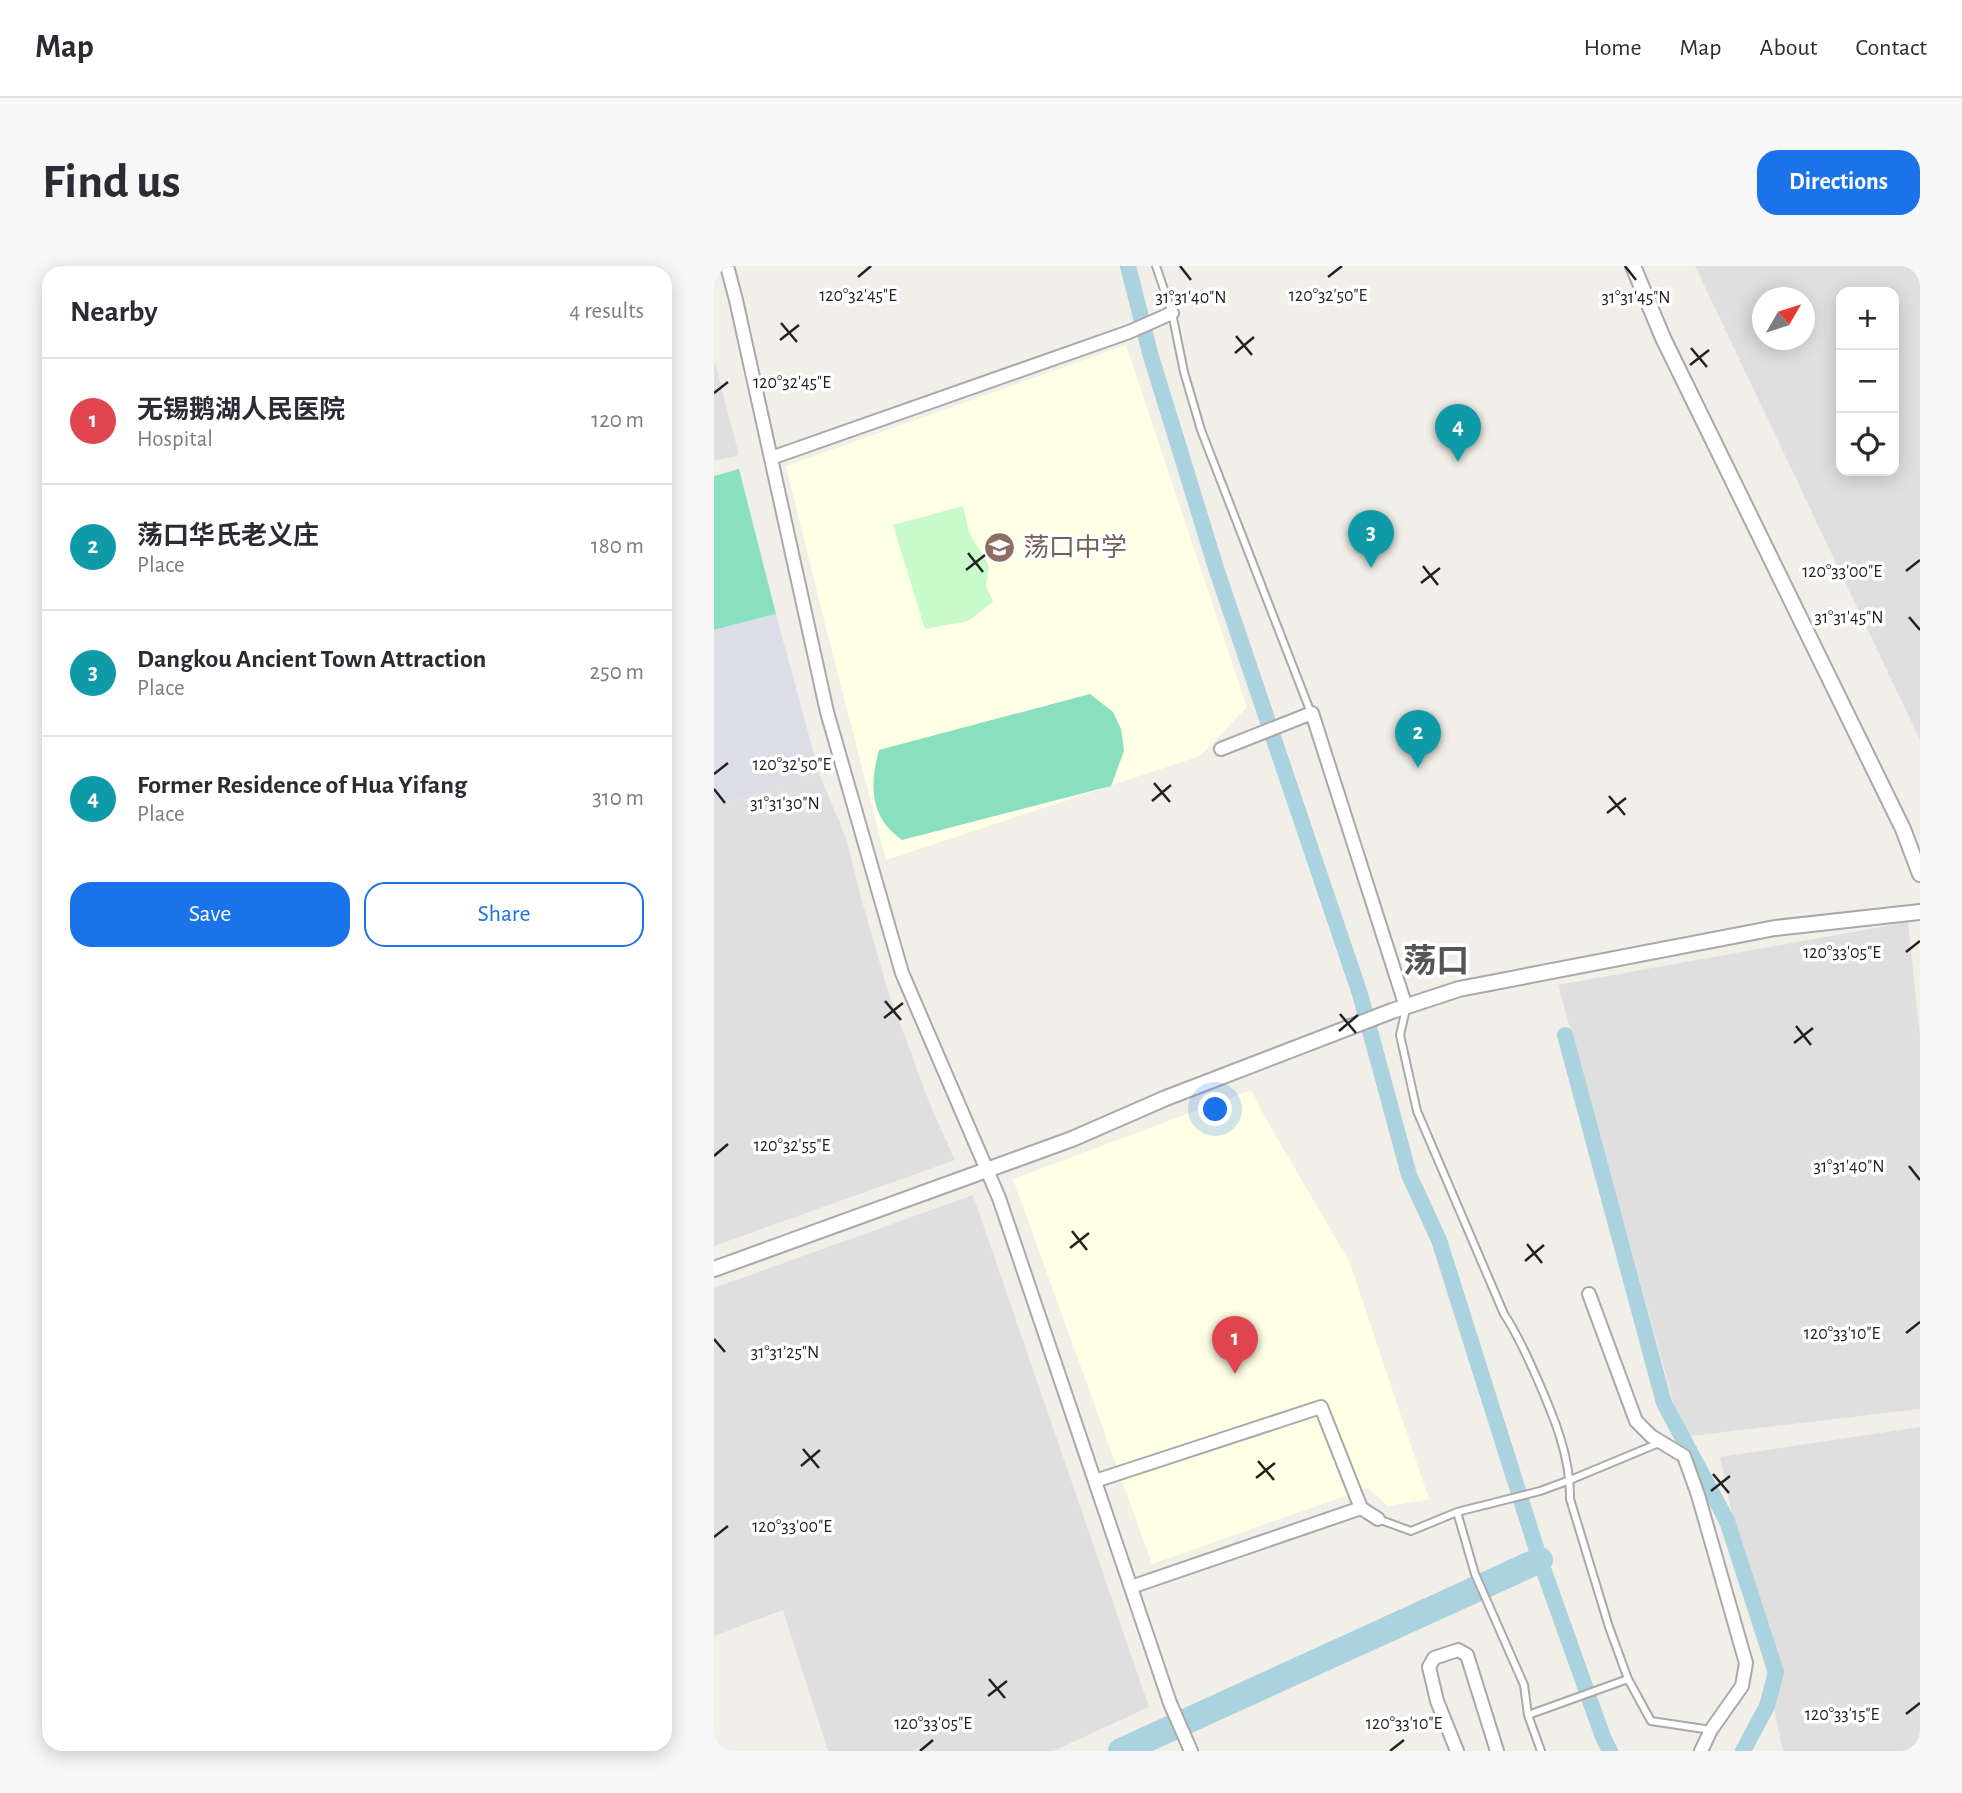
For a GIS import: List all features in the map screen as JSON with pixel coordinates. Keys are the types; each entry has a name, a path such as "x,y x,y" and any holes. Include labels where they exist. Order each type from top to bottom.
{"street":[{"path":"727,266 827,712 902,973 999,1198 1170,1703 1191,1751"},
{"path":"1633,266 1663,338 1903,829 1920,874"},
{"path":"771,458 1129,332 1172,313"},
{"path":"1221,749 1311,713 1399,1009"},
{"path":"714,1269 1072,1139 1166,1098 1399,1009 1459,989 1775,928 1920,912"},
{"path":"1589,1294 1636,1421 1651,1436 1684,1456 1698,1495 1746,1663 1742,1686 1711,1730 1701,1751"},
{"path":"1095,1481 1321,1407 1361,1508 1378,1519"},
{"path":"1131,1587 1361,1508"},
{"path":"1457,1751 1437,1701 1429,1667 1434,1658 1458,1650 1466,1655 1497,1751"}],"lane":[{"path":"1156,266 1172,313 1184,372 1201,430 1311,713"},
{"path":"1399,1009 1400,1035 1417,1111 1504,1314 1516,1331 1553,1416 1570,1480 1570,1499 1609,1627 1628,1679 1651,1721 1711,1730"},
{"path":"1378,1519 1411,1531 1457,1512 1540,1491 1660,1442"},
{"path":"1457,1512 1475,1574 1524,1685 1528,1715 1541,1751"},
{"path":"1528,1715 1628,1679"}],"shaded area":[{"path":"1695,266 1920,266 1920,740"},
{"name":"荡口中学","path":"1126,345 1247,707 1200,756 886,860 786,466"},
{"path":"714,359 739,455 714,461"},
{"path":"776,614 819,773 714,806 714,630"},
{"path":"819,773 846,838 888,991 931,1107 955,1160 714,1246 714,806"},
{"path":"1908,922 1920,1036 1920,1409 1683,1437 1558,985"},
{"path":"1251,1090 1349,1261 1429,1499 1388,1506 1368,1488 1152,1564 1013,1179"},
{"path":"973,1195 1149,1707 1053,1751 828,1751 783,1610 714,1636 714,1288"},
{"path":"1920,1427 1920,1751 1783,1751 1720,1457"}],"green space":[{"path":"739,469 776,614 714,630 714,476"},
{"path":"963,506 969,532 989,566 986,586 993,602 968,621 925,629 893,525"},
{"path":"1090,694 1113,712 1121,729 1124,751 1111,786 902,840 889,829 874,798 879,750"}],"waterway":[{"path":"1128,266 1150,353 1216,568 1360,994 1409,1175 1439,1240 1540,1560 1610,1751"},
{"path":"1565,1035 1664,1403 1727,1521 1776,1672 1767,1706 1743,1751"},
{"path":"1121,1751 1540,1560"}],"place":[{"name":"Former Residence of Hua Yifang","path":"1458,462"},
{"name":"荡口中学","path":"1000,547"},
{"name":"Dangkou Ancient Town Attraction","path":"1371,568"},
{"name":"荡口华氏老义庄","path":"1418,768"},
{"name":"无锡鹅湖人民医院","path":"1235,1374"}],"district":[{"name":"荡口","path":"1436,960"}]}
